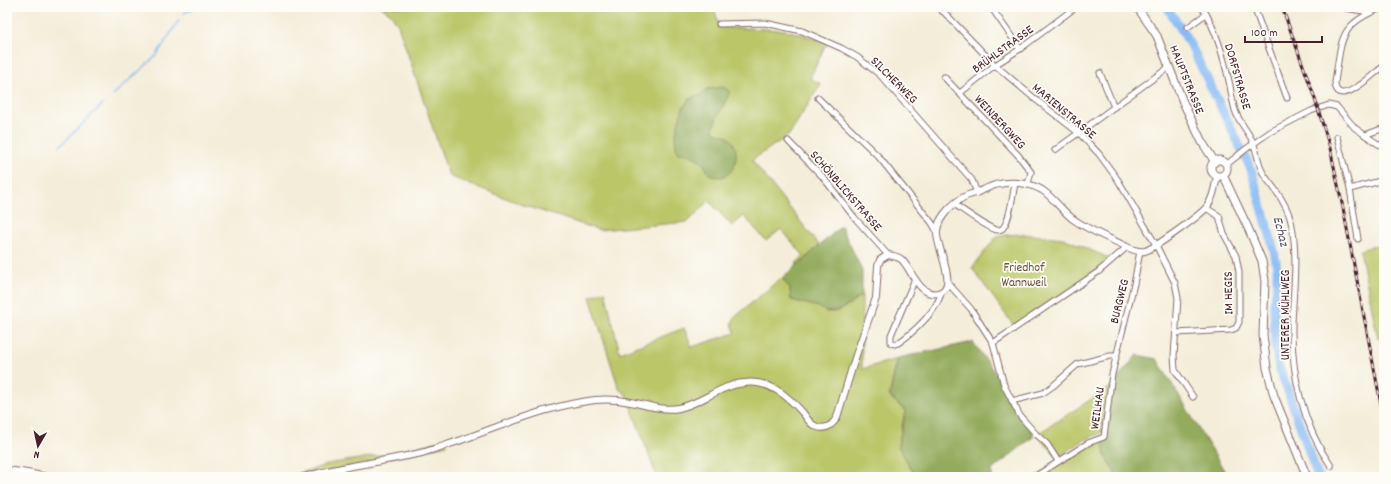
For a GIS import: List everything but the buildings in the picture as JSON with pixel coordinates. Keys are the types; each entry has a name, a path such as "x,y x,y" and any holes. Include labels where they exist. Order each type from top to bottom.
{"main road":[{"name":"HAUPTSTRASSE","path":"1137,7 1157,36 1183,102 1197,132 1215,162"},
{"path":"1220,176 1227,169 1226,165 1222,161 1215,162 1212,165 1211,170 1213,174 1220,176 1228,186 1252,236 1262,261 1264,281 1263,335 1268,372 1279,409 1307,477"}],"street":[{"path":"940,9 947,7"},
{"path":"990,7 1020,49"},
{"name":"BRÜHLSTRASSE","path":"960,93 1076,7"},
{"name":"DORFSTRASSE","path":"1202,7 1212,25 1224,62 1235,112 1254,143"},
{"path":"1254,7 1287,98"},
{"path":"1339,7 1360,9 1369,12"},
{"path":"1384,7 1369,12 1352,24 1346,31 1342,40 1335,88 1343,94 1348,93 1384,66"},
{"name":"MARIENSTRASSE","path":"940,9 996,65 1035,99 1079,133 1099,154 1118,180 1156,245 1175,283 1178,298 1174,356 1176,370 1193,397"},
{"path":"1188,27 1206,14"},
{"name":"SILCHERWEG","path":"719,24 765,23 802,32 842,48 857,57 880,75 904,102 972,180 977,192"},
{"path":"1055,150 1169,67"},
{"path":"1100,72 1114,107"},
{"name":"WEINBERGWEG","path":"944,77 1018,155 1031,172 1028,184"},
{"path":"818,98 878,156 932,223 936,230 948,283 971,309 993,343 1004,385 1020,416 1047,444 1058,461"},
{"path":"1226,165 1238,154 1270,132 1311,111 1329,105 1337,107 1356,128 1378,144 1384,146"},
{"path":"1365,135 1384,128"},
{"path":"1337,137 1350,189 1358,239"},
{"name":"SCHÖNBLICKSTRASSE","path":"788,141 822,176 888,255"},
{"name":"UNTERER MÜHLWEG","path":"1254,143 1263,174 1275,189 1287,209 1292,224 1295,266 1292,326 1293,357 1301,403 1320,449 1331,466"},
{"path":"936,230 944,216 954,204 966,196 994,185 1015,183 1028,184 1042,190 1064,212 1075,220 1127,247 1140,251 1146,250 1156,245 1195,218 1206,208 1210,202 1220,176"},
{"path":"1350,189 1384,180"},
{"path":"954,204 990,227 1000,230 1003,228 1007,219 1015,183"},
{"path":"1214,189 1220,186 1228,186"},
{"name":"IM HEGIS","path":"1176,333 1230,330 1236,328 1239,322 1239,272 1236,256 1224,234 1219,216 1206,208"},
{"path":"993,343 1098,272 1127,247"},
{"name":"BURGWEG","path":"1116,356 1134,284 1140,251"},
{"path":"304,477 353,465 403,458 447,445 556,407 597,400 614,400 667,408 678,408 691,404 732,385 744,383 757,383 780,391 789,398 814,426 823,428 828,427 834,423 837,417 856,354 876,298 878,266 880,260 888,255 902,260 915,279 926,291 932,294 944,290 948,283"},
{"path":"915,279 891,335 891,343 898,343 920,326 940,299 941,292"},
{"path":"1012,401 1043,393 1078,364 1110,356 1116,356"},
{"name":"WEILHAU","path":"1039,474 1088,442 1104,437 1112,374 1116,356"},
{"path":"7,470 26,475 47,477"}],"green space":[{"path":"381,7 714,7 719,27 786,30 827,42 810,78 821,84 789,135 752,160 819,245 797,265 796,263 804,256 781,229 766,241 744,216 732,226 709,201 688,222 599,230 526,206 449,176 398,25 391,14"},
{"path":"723,87 730,91 718,115 713,131 725,135 732,141 735,147 736,161 730,172 725,176 719,177 709,174 701,161 693,156 679,153 676,148 675,138 683,108 689,99 700,95 707,89"},
{"path":"841,226 862,270 862,295 849,305 837,311 826,312 819,307 791,300 790,288 782,278 804,261"},
{"name":"Friedhof Wannweil","path":"1023,234 1063,238 1111,259 1014,326 972,268 996,237"},
{"path":"1384,243 1384,337 1378,339 1360,250"},
{"path":"781,278 790,288 791,300 819,307 826,312 837,312 862,295 862,369 897,359 889,396 905,411 898,445 916,477 657,477 626,394 619,389 590,297 605,291 620,353 684,328 692,347 735,333 732,323 735,317"},
{"path":"973,342 1003,384 1033,432 1033,437 992,470 992,477 916,477 898,446 906,411 890,396 898,358"},
{"path":"1137,355 1157,359 1228,477 1119,477 1106,458 1103,444 1110,387"},
{"path":"1110,387 1101,433 1086,439 1058,457 1036,435"},
{"path":"1104,437 1104,454 1117,477 1035,477 1058,461"},
{"path":"445,439 447,445 304,477 293,477 292,475 334,463 401,452"}],"waterway":[{"path":"184,13 196,7"},
{"name":"Echaz","path":"1167,7 1194,52 1251,169 1274,250 1277,268 1277,285 1274,305 1275,344 1279,366 1318,477"},
{"path":"113,95 156,56 179,20"},
{"path":"60,146 103,104"}],"railway":[{"path":"1282,7 1314,96 1330,148 1384,420"}]}
